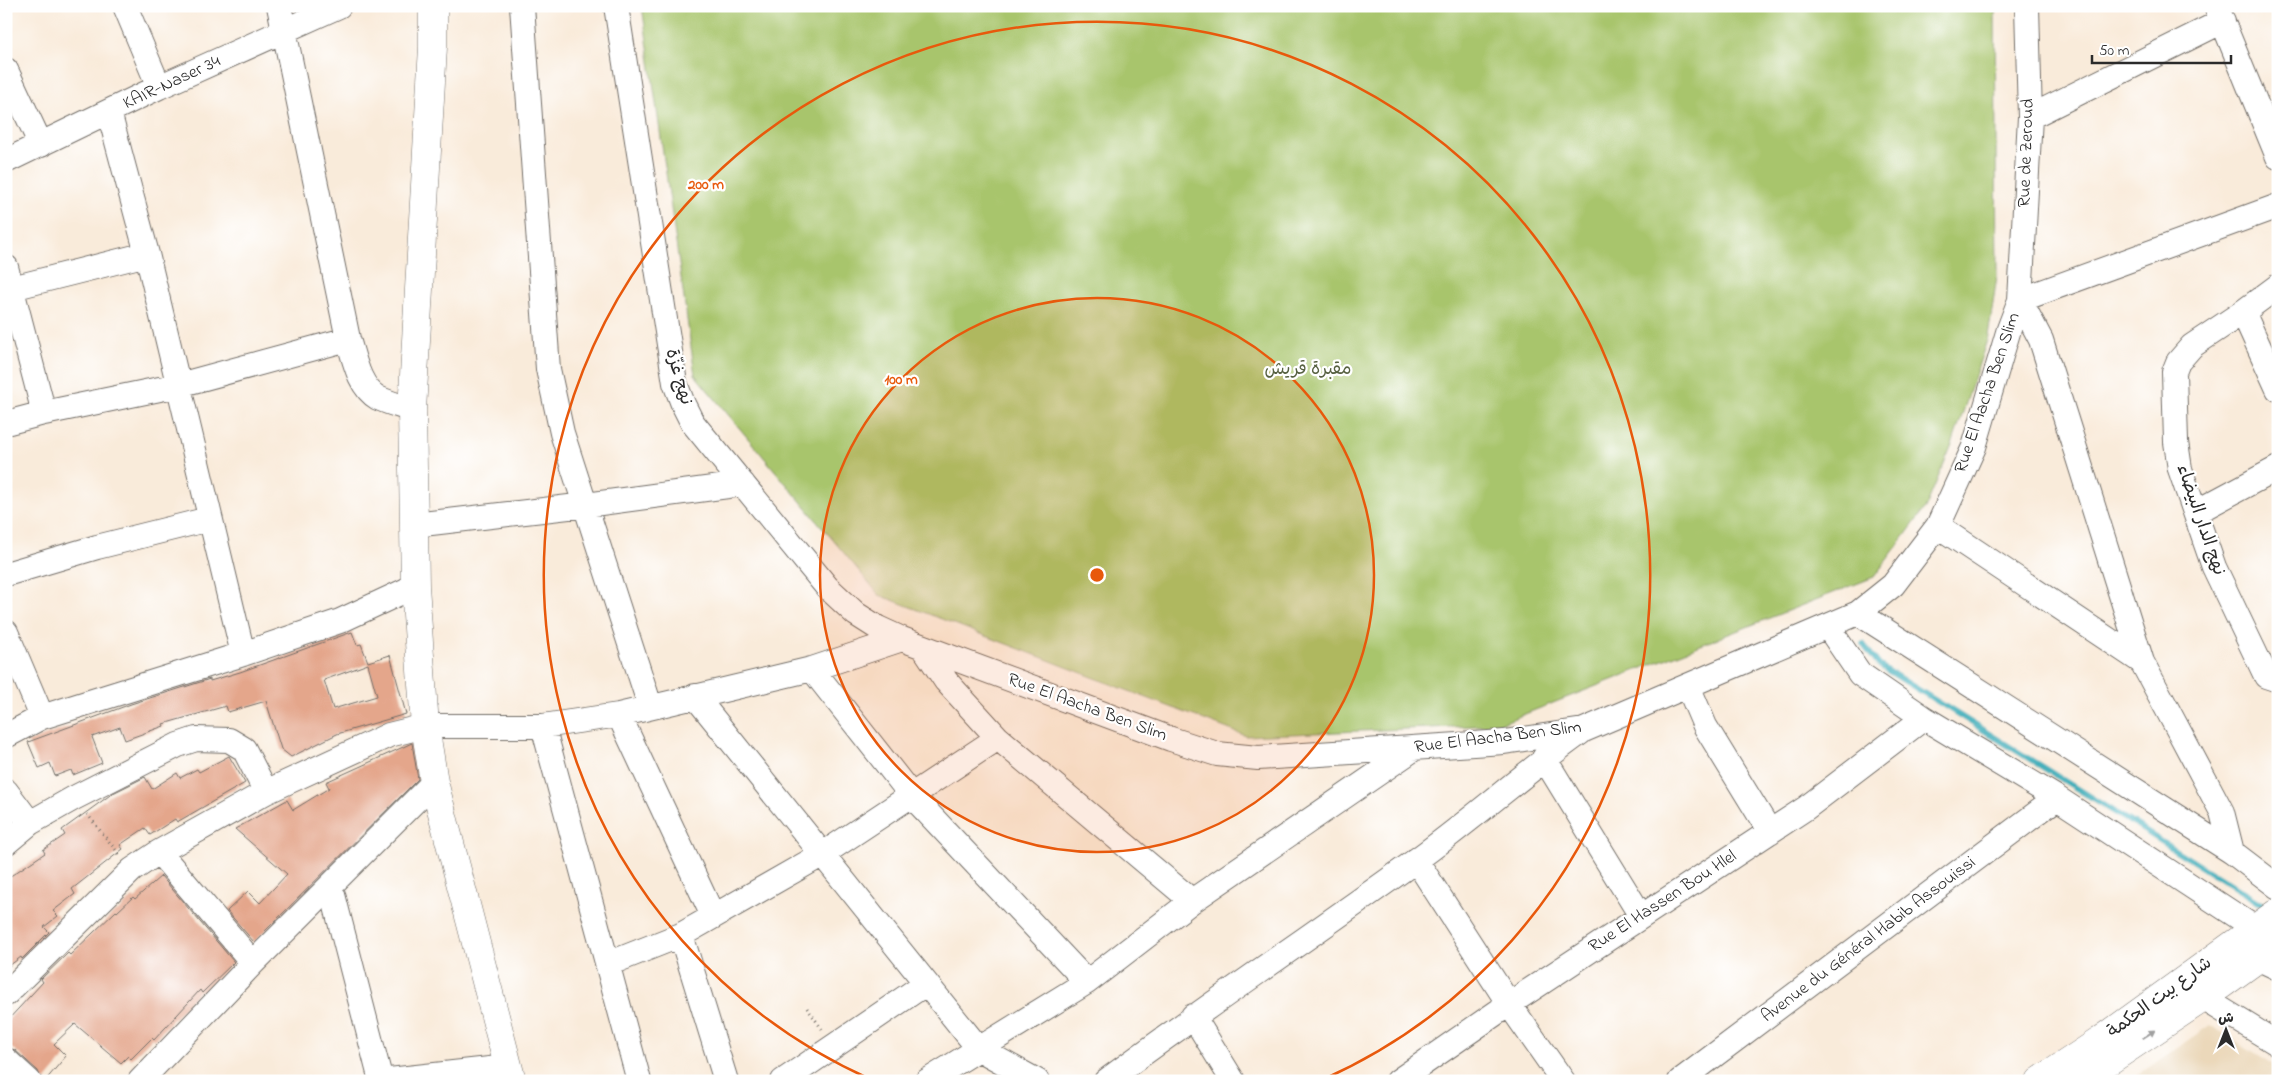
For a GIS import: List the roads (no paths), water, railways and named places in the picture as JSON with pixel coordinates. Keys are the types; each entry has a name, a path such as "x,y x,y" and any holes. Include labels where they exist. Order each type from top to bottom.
{"main road":[{"path":"433,6 432,57 412,410 415,586 425,726 434,782 510,1074"},
{"name":"شارع بيت الحكمة","path":"2079,1081 2106,1050 2278,912"},
{"name":"شارع بيت الحكمة","path":"2040,1081 2106,1050 2203,998 2272,957"}],"street":[{"path":"125,6 159,87"},
{"path":"279,6 348,339 358,372 371,393 379,398 412,410"},
{"name":"KAIR-Naser 34","path":"6,161 159,87 338,6"},
{"path":"522,6 548,369 562,432 650,706"},
{"name":"نهج غزّة","path":"616,6 675,382 683,404 692,422 827,587 856,614 878,628 924,648"},
{"name":"Rue de Zeroud","path":"2020,300 2030,117 2027,6"},
{"path":"2030,117 2219,14 2277,154"},
{"path":"6,71 41,145"},
{"path":"109,112 147,254 243,654"},
{"path":"2232,852 2222,812 2142,662 2041,340 2020,300 2278,206"},
{"path":"44,413 9,277 147,254"},
{"name":"نهج الدار البيضاء","path":"2272,678 2214,567 2180,469 2177,451 2174,372 2178,362 2192,346 2278,286"},
{"name":"Rue El Aacha Ben Slim","path":"924,648 1217,754 1258,758 1413,749 1504,742 1584,730 1858,613 1893,585 1938,526 1974,447 2008,329 2020,300"},
{"path":"2243,312 2278,389"},
{"path":"6,424 44,413 179,385 348,339"},
{"path":"2196,512 2278,468"},
{"path":"414,525 742,484"},
{"path":"6,574 97,547 210,519"},
{"path":"1938,526 2142,662"},
{"path":"6,736 42,717 243,654 340,621 415,586"},
{"path":"1858,613 2232,852 2278,887"},
{"path":"1828,627 1860,674 1924,718 2057,798 2256,928"},
{"path":"6,632 42,717"},
{"path":"6,994 132,870 159,852 266,792 390,735 425,726 543,726 619,715 650,706 812,669 902,639"},
{"path":"924,648 946,681 998,738 1192,901"},
{"path":"812,669 912,796 1087,982"},
{"path":"1688,686 1705,726 1770,832"},
{"path":"695,696 979,1049 1037,1081"},
{"path":"619,715 713,916"},
{"name":"Rue El Hassen Bou Hlel","path":"1398,1081 1508,1004 1806,808 1924,718"},
{"path":"543,726 639,1081"},
{"path":"1106,1081 1192,1016 1416,860 1544,758 1584,730"},
{"path":"6,843 30,824 74,798 178,745 209,738 229,740 244,749 266,792"},
{"path":"608,964 681,935 823,854 998,738"},
{"path":"927,1081 1087,982 1192,901 1413,749"},
{"path":"1544,758 1641,916"},
{"path":"140,1081 253,963 434,782"},
{"path":"6,791 30,824"},
{"name":"Avenue du Général Habib Assouissi","path":"1680,1081 2057,798"},
{"path":"159,852 253,963"},
{"path":"1416,860 1508,1004 1563,1081"},
{"path":"331,887 380,1081 510,1074"},
{"path":"681,935 726,1081"},
{"path":"783,1081 925,984"},
{"path":"2203,998 2278,1044"},
{"path":"1192,1016 1233,1081"},
{"path":"6,1060 29,1081"}],"waterway":[{"path":"1863,644 1879,665 2268,908"}],"park label":[{"name":"مقبرة قريش","path":"1308,370"}]}
